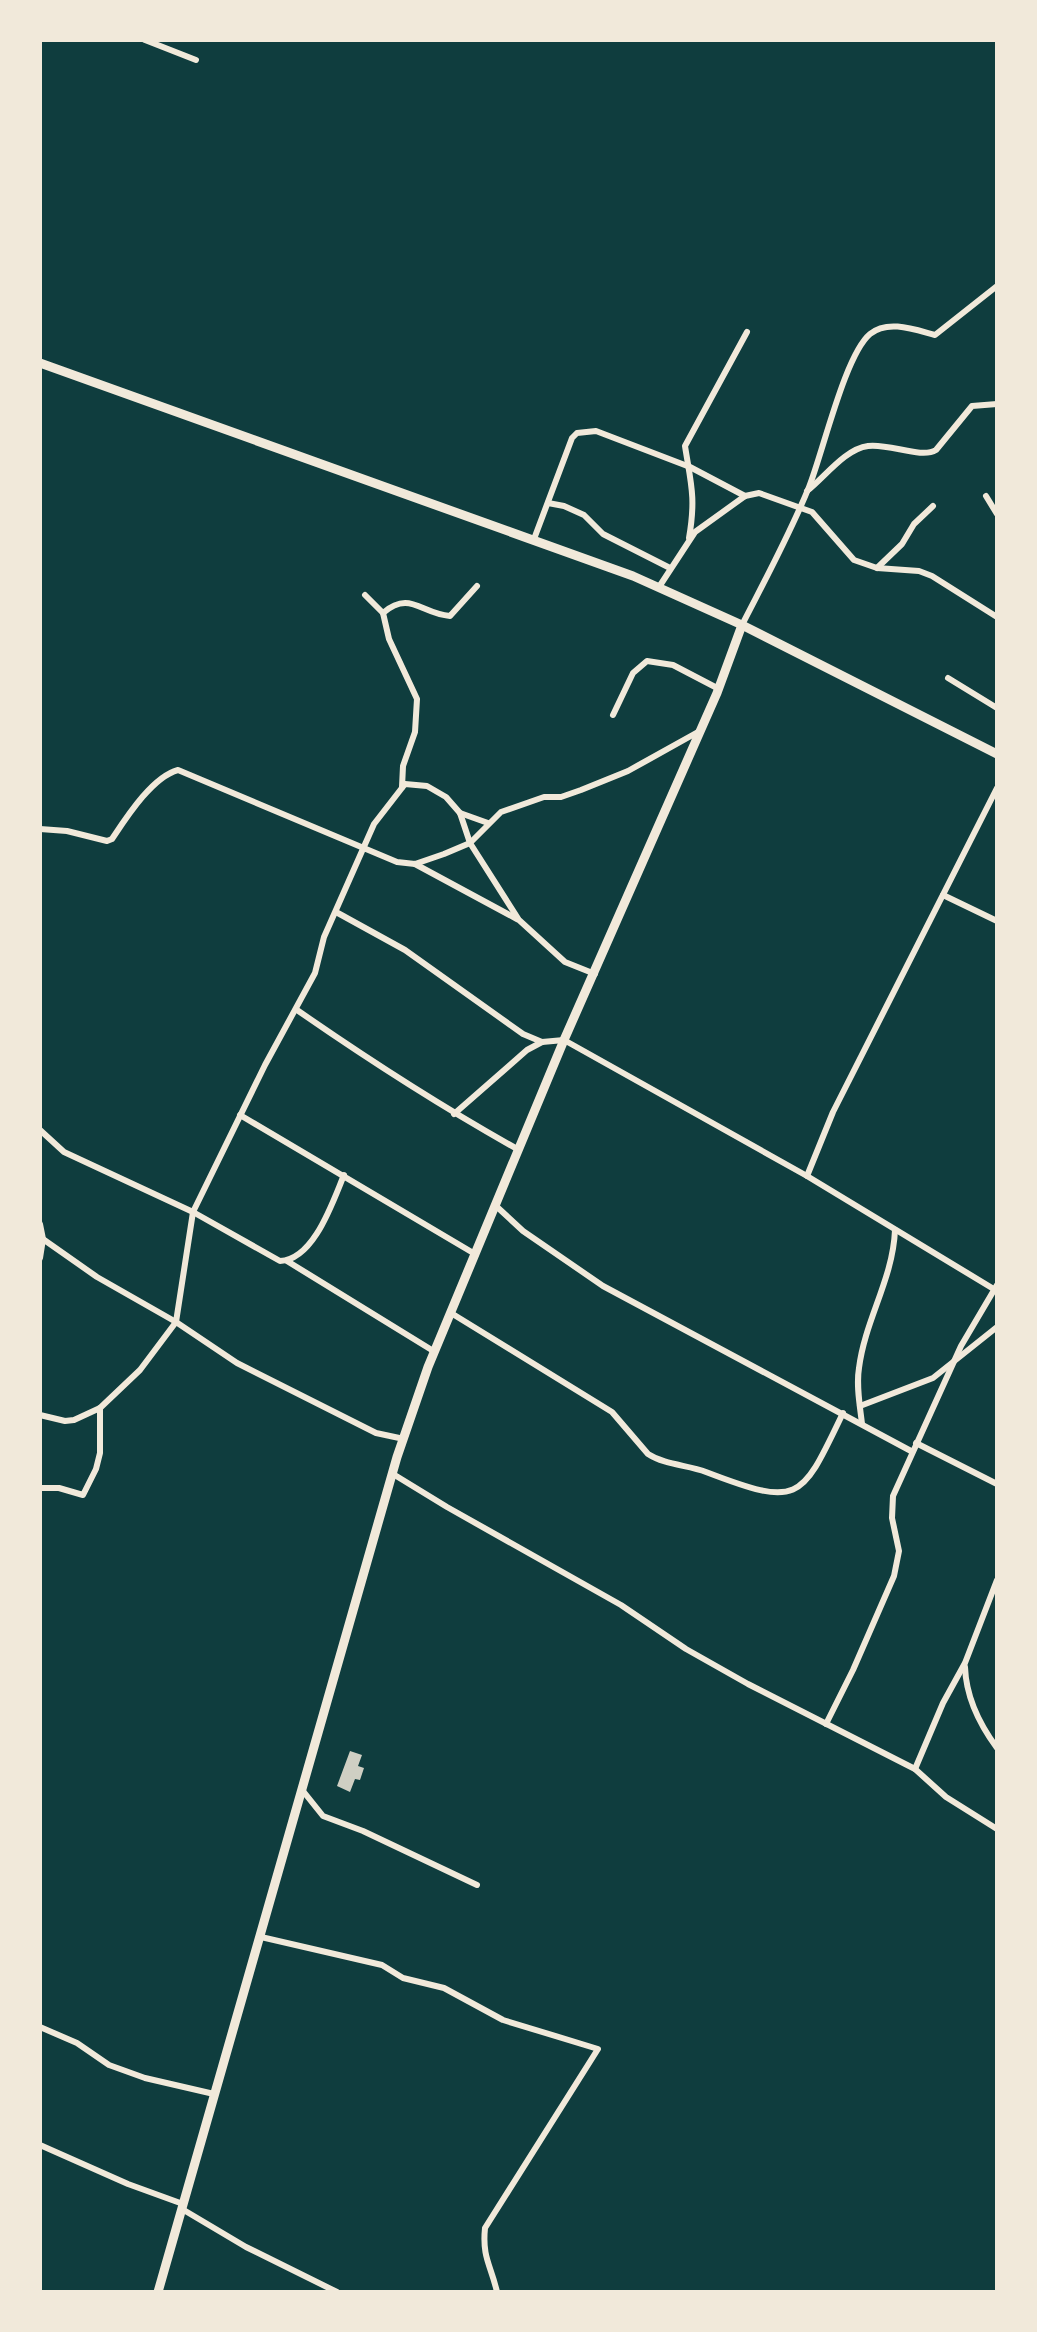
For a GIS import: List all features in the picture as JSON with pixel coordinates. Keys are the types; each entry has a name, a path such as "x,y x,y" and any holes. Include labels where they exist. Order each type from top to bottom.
{"main road":[{"path":"40,363 534,539 659,587 996,750"},
{"path":"158,2292 404,1439 475,1254 564,1040 719,689 742,625"}],"street":[{"path":"145,40 196,60"},
{"path":"742,625 807,491 840,393 868,336 888,327 935,335 997,286"},
{"path":"689,538 694,511 685,446 747,332"},
{"path":"807,491 846,457 868,446 905,448 930,454 972,406 997,404"},
{"path":"534,539 572,438 584,432 596,431 690,467 745,496"},
{"path":"659,587 689,538 745,496 759,493 812,512 854,560 877,568 905,569 932,576 997,617"},
{"path":"986,496 997,514"},
{"path":"548,503 584,515 603,534 670,568"},
{"path":"877,568 902,544 921,515 933,506"},
{"path":"383,613 393,604 404,601 450,616 477,586"},
{"path":"365,595 383,613 389,639 417,699 415,732 403,766 402,787"},
{"path":"613,715 633,673 647,661 673,665 719,689"},
{"path":"948,678 997,708"},
{"path":"415,864 470,843 501,812 544,797 573,794 628,771 701,730"},
{"path":"40,829 67,831 107,841 112,839 135,805 170,773 178,770 397,862 415,864 519,920 565,962 595,974"},
{"path":"40,1415 74,1420 100,1408 140,1370 176,1322 193,1212 265,1065 315,973 324,937 374,824 402,787 409,784 427,786 446,797 460,813 470,843 519,920"},
{"path":"807,1176 833,1112 997,788"},
{"path":"460,813 488,823"},
{"path":"943,895 997,921"},
{"path":"336,912 394,943 523,1034 542,1042 564,1040 807,1176 996,1288 953,1363 893,1496 892,1518 899,1551 894,1576 826,1724"},
{"path":"297,1010 454,1114 519,1150"},
{"path":"454,1114 505,1068 542,1042"},
{"path":"240,1115 475,1254"},
{"path":"40,1130 64,1152 193,1212 240,1237 262,1253 287,1261 435,1352"},
{"path":"287,1261 322,1229 344,1175"},
{"path":"496,1206 523,1231 603,1286 911,1451"},
{"path":"40,1224 40,1258"},
{"path":"862,1424 858,1370 894,1253 895,1230"},
{"path":"42,1238 97,1277 176,1322 237,1363 323,1409 376,1433 404,1439"},
{"path":"451,1313 612,1412 655,1459 694,1468 761,1492 792,1492 805,1482 818,1465 843,1413"},
{"path":"860,1406 924,1383 997,1327"},
{"path":"40,1488 59,1488 83,1495 100,1453 100,1408"},
{"path":"916,1443 997,1484"},
{"path":"393,1474 621,1605 698,1656 915,1769 946,1797 997,1829"},
{"path":"915,1769 943,1703 965,1663 997,1580"},
{"path":"965,1663 972,1701 983,1728 997,1748"},
{"path":"303,1791 323,1816 363,1831 477,1885"},
{"path":"261,1937 382,1965 403,1978 444,1988 503,2020 598,2049 485,2228 483,2251 497,2292"},
{"path":"40,2027 77,2043 109,2065 145,2078 214,2094"},
{"path":"40,2145 183,2206 246,2247 337,2292"}],"building":[{"path":"350,1751 362,1755 358,1766 364,1768 360,1780 355,1779 350,1792 337,1786"}]}
